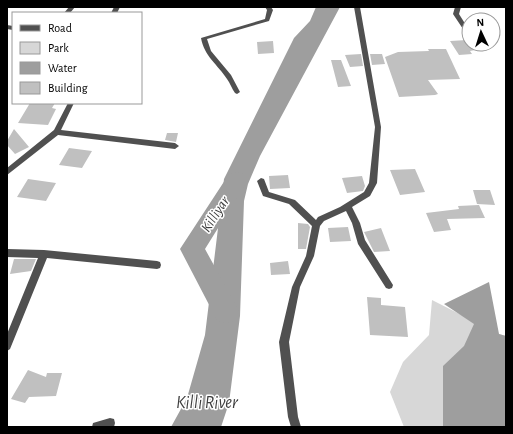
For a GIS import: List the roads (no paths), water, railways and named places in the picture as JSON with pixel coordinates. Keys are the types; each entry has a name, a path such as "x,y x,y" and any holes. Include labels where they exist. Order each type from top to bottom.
{"street":[{"path":"237,92 226,71 207,53 204,45 204,38 267,20 270,10 268,7"},
{"path":"296,427 293,417 284,342 296,286 310,256 316,225 321,220 367,194 373,183 378,127 357,7"},
{"path":"458,7 456,14 461,22"},
{"path":"7,172 57,132 71,104"},
{"path":"57,132 175,146"},
{"path":"261,181 266,194 292,202 316,225"},
{"path":"347,206 356,223 360,241 389,285"},
{"path":"7,253 44,254 156,265"},
{"path":"7,346 44,254"},
{"path":"97,427 110,423"}],"water":[{"name":"Killi River","path":"316,7 340,7 260,156 248,184 244,201 240,316 229,403 221,427 171,427 187,398 205,335 224,179 294,38 310,21"},
{"path":"489,282 499,334 506,336 506,427 443,427 443,366 464,346 474,324 444,304"}],"waterway":[{"name":"Killiyar","path":"226,311 192,249 237,180"}]}
